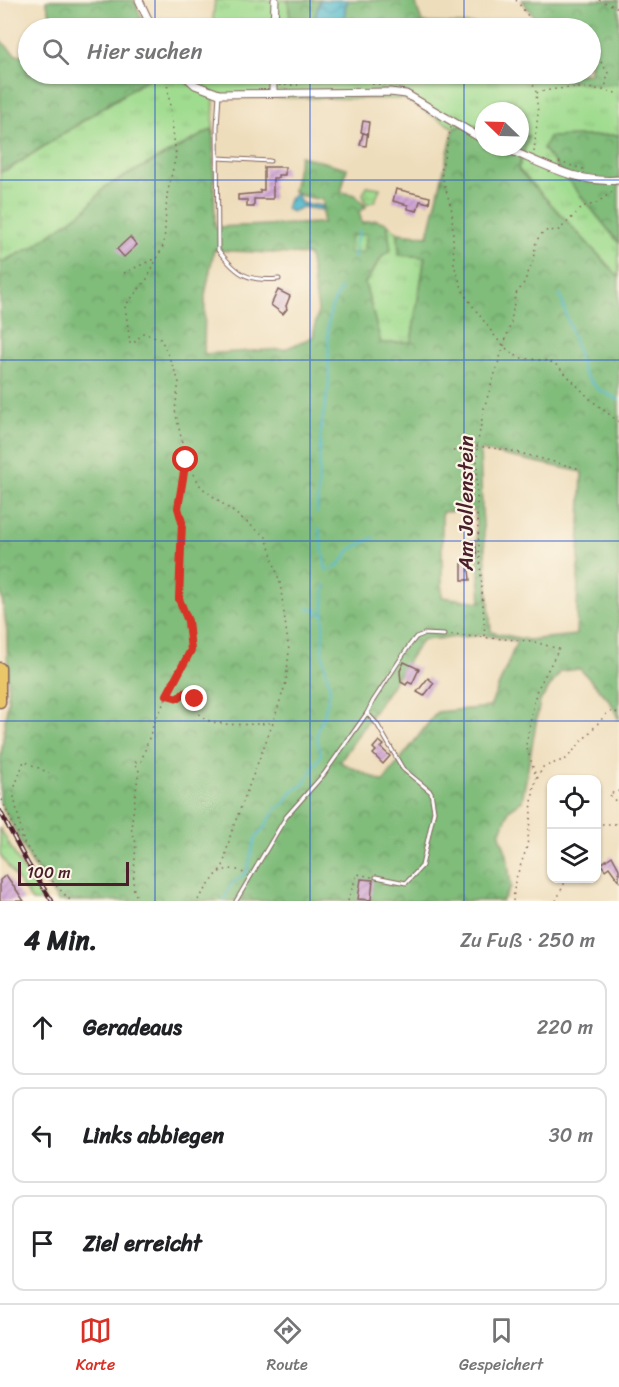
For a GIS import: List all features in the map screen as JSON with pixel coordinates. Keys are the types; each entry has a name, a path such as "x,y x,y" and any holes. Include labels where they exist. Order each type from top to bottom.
{"main road":[{"path":"0,668 0,702"}],"street":[{"path":"139,0 147,18"},
{"path":"274,18 275,0"},
{"path":"194,84 219,94 390,92 406,94 475,135"},
{"path":"273,84 273,93"},
{"path":"529,155 573,177 617,181"}],"lane":[{"path":"219,94 218,250 239,274 268,280 279,279"},
{"path":"218,158 270,161"},
{"path":"236,901 286,817 324,774 416,637 424,634 444,635"},
{"path":"367,713 377,724 403,769 431,792 434,811 422,866 406,883 376,877"}],"path":[{"path":"516,0 530,18"},
{"path":"599,0 619,8"},
{"path":"601,62 608,73 605,89"},
{"path":"167,84 176,155 167,195 164,244 147,279 125,306 130,343 134,344 143,333 161,339 179,381 175,410 186,460 201,487 266,537 280,583 289,651 286,682 273,723 231,833 223,866 197,901"},
{"path":"533,84 538,113 533,156"},
{"path":"536,93 561,88 605,89 619,94"},
{"path":"453,122 441,172 452,211 454,265 464,294 504,347 520,358 549,361 558,366 591,400 619,422"},
{"path":"529,153 533,156"},
{"path":"551,159 591,172"},
{"name":"Am Jollenstein","path":"485,636 477,516 477,446 484,408 511,323 515,296 523,285 533,261 536,241 544,231 559,230 584,206 595,204 612,192 617,181"},
{"path":"124,273 157,258"},
{"path":"453,451 477,446 508,450 582,469"},
{"path":"138,901 134,887 136,843 131,828 139,769 145,747 167,695 191,650 188,621 179,599 182,522 178,508 186,460"},
{"path":"444,635 485,636 531,641 559,649 536,692 526,745 537,780"},
{"path":"167,695 178,698 190,692 195,699 195,707 199,715 210,722 273,723"},
{"path":"513,901 515,881 527,847 534,785 543,767 566,759 608,712 616,712 619,717"},
{"path":"24,843 13,792 17,777 24,761 49,773"},
{"path":"139,769 134,762 141,762"},
{"path":"619,791 609,794 619,804"},
{"path":"0,794 24,843 51,882 71,901"},
{"path":"601,824 619,824"},
{"path":"218,872 238,869 245,874 247,884"},
{"path":"348,901 357,874 376,877"},
{"path":"556,901 565,883"}],"green space":[{"path":"46,0 134,0 142,18 51,18"},
{"path":"215,0 288,0 290,18 213,18"},
{"path":"288,0 320,0 315,18 290,18"},
{"path":"348,0 415,0 420,18 345,18"},
{"path":"522,0 619,0 619,84 599,85 591,84 601,84 601,18 535,18"},
{"path":"0,40 18,55 18,84 140,84 9,169 0,172"},
{"path":"140,84 619,84 619,135 549,137 543,149 619,243 619,277 518,169 522,156 529,156 529,102 475,102 475,125 467,124 454,128 405,99 214,97 213,129 105,187 86,209 33,247 0,263 0,172 9,169"},
{"path":"467,124 475,125 475,156 522,156 518,169 619,277 619,720 610,701 580,669 561,671 540,701 522,801 509,810 500,835 507,855 511,887 502,901 58,901 31,862 0,802 0,763 8,699 7,632 0,585 0,263 33,247 86,209 105,187 213,129 215,227 323,223 323,200 303,196 293,191 300,156 347,168 341,192 355,195 366,207 359,212 362,223 376,220 387,223 391,250 383,255 365,283 381,343 411,342 425,257 399,255 398,233 428,236 454,128","holes":["214,250 309,255 318,310 313,337 285,349 204,354 205,295","480,450 582,472 576,635 528,640 491,632","475,510 481,602 442,597 442,512","484,635 517,641 490,707 437,712 383,782 340,762 422,640"]},
{"path":"619,135 619,243 543,149 549,137"},
{"path":"367,186 380,188 375,201 366,204 363,194"},
{"path":"387,223 398,233 399,255 425,257 411,342 381,344 365,283 383,255 390,250"},
{"path":"367,234 364,252 349,253 351,236"},
{"path":"0,828 22,868 45,901 32,901 0,855"}],"water":[{"path":"320,0 348,0 345,18 315,18"},
{"path":"296,194 301,203 322,206 322,210 302,207 292,212 286,209 289,199"}],"building":[{"path":"363,121 369,122 366,146 360,145 363,133 367,134 361,132"},
{"path":"264,167 285,167 285,175 273,178 273,199 254,199 254,207 247,207 247,200 238,200 238,195 260,193 260,190 264,190"},
{"path":"396,189 430,197 429,203 420,201 417,211 408,209 408,205 393,201"},
{"path":"130,237 137,245 124,257 117,249"},
{"path":"278,290 290,296 287,309 283,314 271,305"},
{"path":"475,541 477,556 468,556 466,542"},
{"path":"468,560 470,580 462,580 462,561"},
{"path":"404,662 419,669 412,684 408,682 406,685 401,682 400,671"},
{"path":"428,678 434,683 424,696 417,692"},
{"path":"379,741 384,745 381,748 390,756 383,764 373,754 376,751 373,748"},
{"path":"612,856 619,869 619,881 609,867 605,870 601,864"},
{"path":"6,875 24,901 0,901 0,880"},
{"path":"361,879 373,880 371,900 358,899"}],"waterway":[{"path":"354,258 360,231"},
{"path":"317,513 321,427 329,384 328,325 331,309 341,288"},
{"path":"560,294 584,374 599,390 619,400"},
{"path":"319,528 326,570 335,568 352,549 374,537"},
{"path":"224,901 230,886 247,872 255,839 274,811 286,802 292,791 303,785 320,757 318,728 324,716 330,689 322,651 325,585"},
{"path":"307,608 317,610 322,615"}],"railway":[{"path":"0,811 28,864 52,901"}],"route":[{"path":"186,460 178,508 182,522 179,599 188,621 191,650 167,695 178,698 190,692 195,699"}]}
